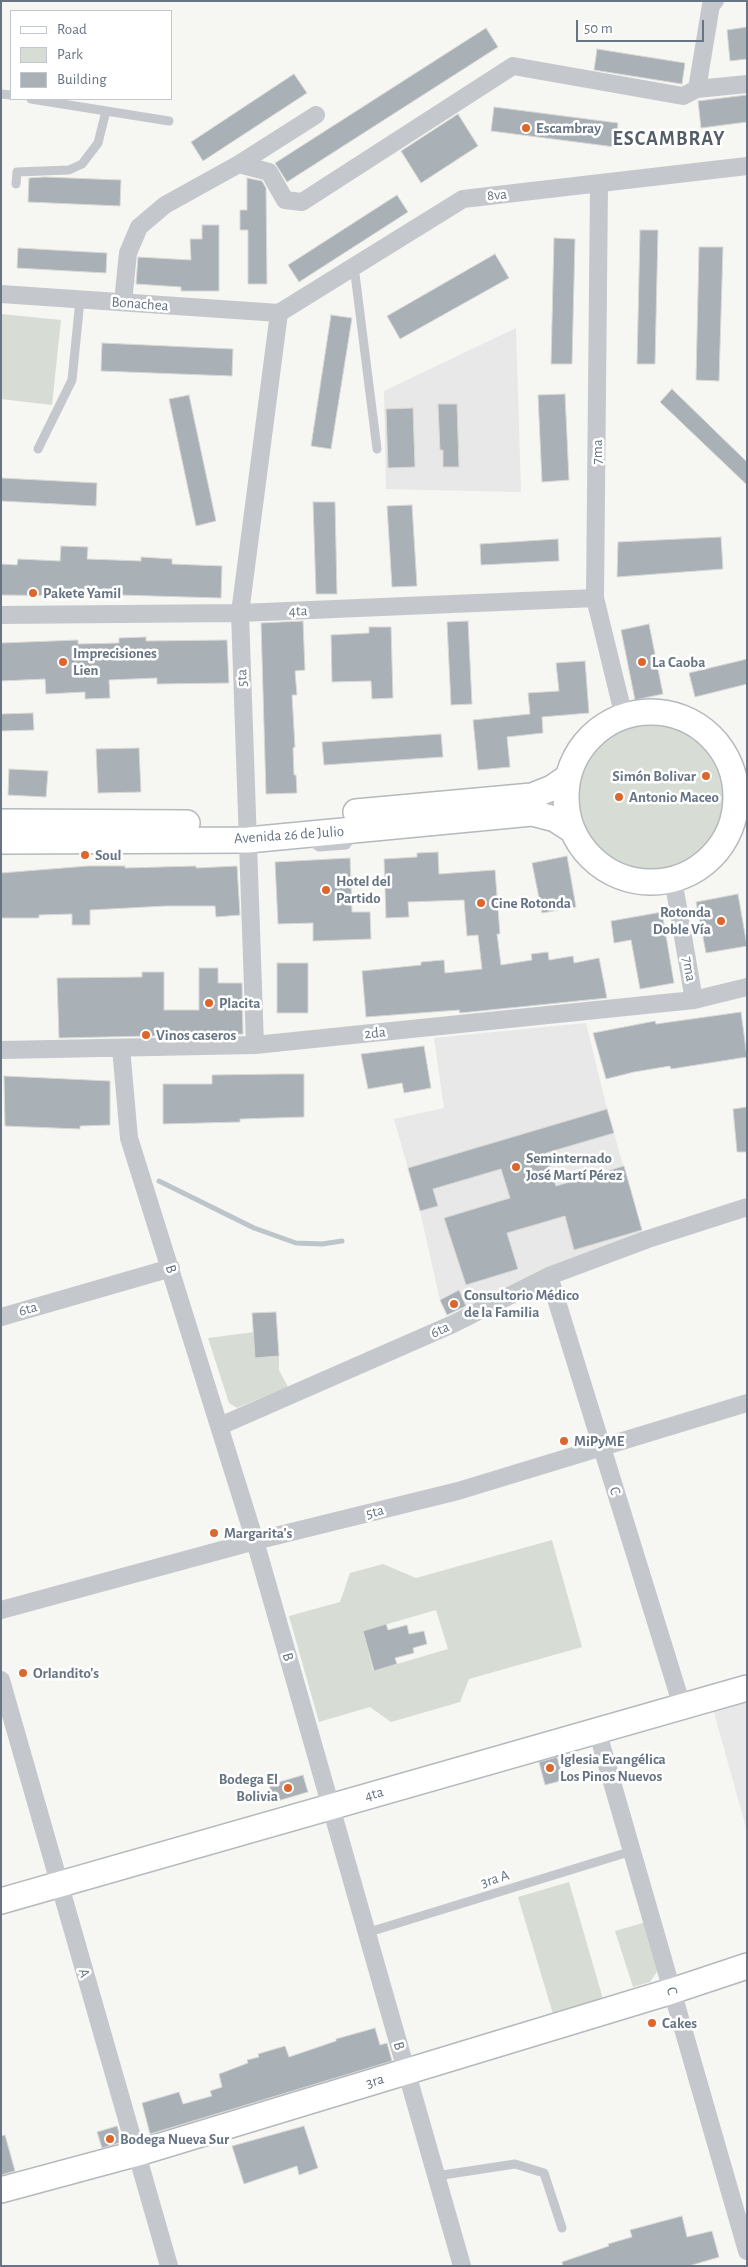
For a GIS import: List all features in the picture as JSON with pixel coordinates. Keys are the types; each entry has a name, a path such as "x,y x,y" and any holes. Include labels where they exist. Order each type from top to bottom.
{"main road":[{"path":"661,712 685,719 706,732 722,751 741,794 729,830 714,855 692,872 665,882 636,882 609,872 587,854 572,830 566,802 568,777 577,754 592,734 614,720 636,713 661,712"},
{"path":"722,751 747,754"},
{"name":"Avenida 26 de Julio","path":"1,841 247,831 438,804 532,796 552,788 568,777"},
{"name":"Avenida 26 de Julio","path":"1,822 247,831 301,835 532,813 555,820 572,830"},
{"name":"4ta","path":"1,1900 747,1688"},
{"name":"3ra","path":"1,2190 138,2153 672,1992 747,1966"}],"street":[{"path":"697,89 711,5 715,1"},
{"path":"267,146 270,172 286,200 302,202 513,66 683,96 697,89 747,84"},
{"path":"123,302 128,252 139,227 164,205 239,164 316,116"},
{"path":"239,164 270,172"},
{"name":"8va","path":"279,313 463,199 747,166"},
{"name":"7ma","path":"599,184 595,598 624,717"},
{"name":"Bonachea","path":"1,294 279,313"},
{"name":"5ta","path":"255,1045 240,613 279,313"},
{"name":"4ta","path":"1,615 240,613 595,598"},
{"name":"7ma","path":"673,879 694,1000"},
{"name":"2da","path":"1,1050 255,1045 694,1000 747,988"},
{"name":"B","path":"121,1048 129,1138 255,1541 462,2266"},
{"name":"6ta","path":"220,1426 453,1324 548,1276 648,1239 747,1207"},
{"name":"6ta","path":"1,1317 171,1268"},
{"name":"C","path":"548,1276 682,1706"},
{"name":"5ta","path":"1,1610 255,1541 458,1491 747,1403"},
{"name":"A","path":"1,1680 169,2266"},
{"name":"C","path":"597,1730 747,2251"}],"lane":[{"path":"37,100 169,121"},
{"path":"16,184 17,172 69,170 82,164 98,143 106,111"},
{"path":"354,266 377,449"},
{"path":"38,449 72,380 80,300"},
{"name":"3ra A","path":"366,1933 632,1851"},
{"path":"436,2176 515,2164 544,2173 562,2228"}],"shaded area":[{"path":"516,328 521,492 386,489 384,391"},
{"name":"Seminternado José Martí Pérez","path":"586,1023 607,1109 642,1232 468,1309 459,1290 440,1300 420,1211 394,1119 444,1108 434,1038"},
{"path":"747,1699 747,1831 713,1709"}],"green space":[{"path":"1,314 61,320 52,405 1,399"},
{"path":"649,719 678,725 692,732 703,742 713,753 720,767 726,796 720,825 713,839 703,850 692,860 678,867 649,873 620,867 606,860 595,850 585,839 578,825 572,796 578,767 585,753 595,742 606,732 620,725"},
{"path":"254,1332 255,1358 279,1356 279,1370 288,1387 237,1408 229,1403 208,1338"},
{"path":"552,1540 582,1647 469,1679 460,1702 391,1722 370,1707 319,1722 289,1616 340,1602 350,1573 383,1564 416,1578","holes":["436,1610 448,1649 373,1671 363,1631"]},
{"path":"569,1882 603,1999 553,2014 518,1897"},
{"path":"646,1922 660,1967 650,1982 633,1987 615,1931"}],"building":[{"path":"747,27 747,59 730,61 727,30"},
{"path":"486,28 498,47 287,182 275,163"},
{"path":"597,49 685,63 682,84 594,70"},
{"path":"294,74 307,93 203,161 191,142"},
{"path":"747,95 747,122 701,128 698,101"},
{"path":"494,107 618,123 615,147 491,131"},
{"path":"458,114 478,146 421,183 401,151"},
{"path":"29,178 121,180 120,206 28,202"},
{"path":"247,178 262,181 266,188 267,284 248,284 248,230 240,230 240,210 247,210"},
{"path":"397,195 408,212 299,282 288,265"},
{"path":"202,225 219,225 219,291 181,291 181,287 136,284 138,257 191,260 190,239 202,239"},
{"path":"640,230 658,230 655,364 637,364"},
{"path":"554,238 575,239 572,364 551,364"},
{"path":"699,247 723,247 719,381 696,380"},
{"path":"18,248 107,253 106,273 17,268"},
{"path":"495,254 509,278 400,339 387,316"},
{"path":"331,315 352,318 331,449 311,446"},
{"path":"102,343 233,349 232,376 101,371"},
{"path":"672,389 747,462 747,485 660,402"},
{"path":"565,394 569,480 542,482 538,395"},
{"path":"189,395 216,521 196,526 169,399"},
{"path":"438,404 457,404 459,467 443,467 443,450 440,450"},
{"path":"413,408 415,467 388,468 386,409"},
{"path":"1,478 97,483 96,506 1,501"},
{"path":"313,502 335,502 337,594 316,594"},
{"path":"412,505 417,586 392,587 387,506"},
{"path":"721,537 723,569 617,577 618,542"},
{"path":"558,539 559,561 481,565 480,544"},
{"path":"61,546 88,547 87,559 141,561 141,557 172,559 172,564 222,566 221,598 86,594 86,596 1,595 1,564 17,565 18,559 60,561"},
{"path":"303,621 305,670 295,671 297,695 292,695 295,747 293,748 294,775 296,775 297,793 266,794 261,623"},
{"path":"468,621 472,704 451,705 447,622"},
{"name":"La Caoba","path":"649,624 663,694 635,700 621,630"},
{"path":"369,627 391,627 393,698 372,699 371,681 332,682 331,635 369,633"},
{"path":"146,637 146,641 227,640 229,683 157,684 157,678 109,680 110,698 85,699 85,692 46,694 45,679 1,681 1,643 78,640 78,644 119,643 119,638"},
{"path":"747,659 747,684 695,697 689,673"},
{"path":"585,661 589,713 542,717 543,733 507,737 510,767 478,770 473,720 530,714 528,693 559,691 556,663"},
{"path":"33,713 34,730 1,731 1,714"},
{"path":"441,734 443,757 324,765 322,742"},
{"path":"139,748 141,792 98,793 96,749"},
{"path":"9,769 48,771 46,797 8,795"},
{"path":"438,852 439,874 495,870 500,934 497,934 501,965 532,960 531,954 548,952 549,960 573,956 574,963 599,958 607,998 460,1013 459,1010 366,1017 362,971 421,965 421,962 444,960 445,973 482,969 478,935 467,936 464,900 408,902 409,917 386,918 384,859 417,857 417,853"},
{"path":"567,856 576,907 542,913 532,863"},
{"path":"350,858 352,912 370,912 371,939 313,941 313,923 278,924 275,862"},
{"path":"88,866 125,866 125,868 196,866 196,868 237,866 240,915 216,917 215,906 166,906 90,910 90,925 72,925 72,914 39,915 39,918 1,918 1,873"},
{"name":"Rotonda Doble Vía","path":"738,894 747,946 706,953 696,902"},
{"path":"662,912 674,983 640,989 631,940 614,943 611,921"},
{"path":"277,963 308,963 308,1013 277,1013"},
{"path":"199,968 218,968 218,983 242,983 243,1034 59,1038 57,978 142,977 142,972 164,972 164,1010 199,1010"},
{"path":"741,1012 747,1057 671,1069 670,1066 606,1079 593,1033 655,1021 656,1024"},
{"path":"424,1046 431,1088 404,1093 402,1083 368,1089 361,1054"},
{"path":"304,1074 304,1117 240,1119 240,1122 163,1124 163,1084 212,1084 212,1075"},
{"path":"4,1076 110,1081 110,1125 80,1126 80,1129 5,1126"},
{"path":"747,1107 747,1152 737,1152 733,1109"},
{"path":"607,1109 614,1133 546,1153 556,1186 624,1166 642,1230 574,1250 565,1216 507,1233 518,1269 466,1285 444,1218 510,1198 501,1169 433,1189 438,1206 420,1211 408,1168"},
{"name":"Consultorio Médico de la Familia","path":"459,1290 466,1306 447,1315 440,1300"},
{"path":"276,1312 279,1356 255,1358 252,1313"},
{"path":"386,1624 388,1630 407,1625 409,1634 424,1631 427,1644 413,1648 414,1653 395,1658 397,1664 374,1671 363,1631"},
{"name":"Iglesia Evangélica Los Pinos Nuevos","path":"557,1757 564,1780 545,1785 539,1762"},
{"name":"Bodega El Bolivia","path":"303,1775 308,1792 274,1802 269,1785"},
{"path":"375,2028 380,2045 387,2043 392,2061 150,2134 142,2103 179,2092 183,2104 212,2096 210,2091 222,2087 219,2074 248,2063 247,2060 259,2057 258,2054 285,2046 289,2057 336,2041 336,2039"},
{"name":"Bodega Nueva Sur","path":"117,2126 122,2142 102,2148 97,2132"},
{"path":"304,2126 318,2168 299,2175 297,2166 244,2184 232,2146"},
{"path":"5,2135 15,2171 1,2175 1,2136"},
{"path":"682,2216 687,2237 712,2231 719,2257 689,2266 563,2266 562,2262 632,2237 630,2230"}],"waterway":[{"path":"159,1181 254,1228 296,1243 322,1244 342,1241"}],"place":[{"name":"Escambray","path":"526,128"},
{"name":"Pakete Yamil","path":"33,593"},
{"name":"Imprecisiones Lien","path":"63,662"},
{"name":"La Caoba","path":"642,662"},
{"name":"Simón Bolivar","path":"706,776"},
{"name":"Antonio Maceo","path":"619,797"},
{"name":"Soul","path":"85,855"},
{"name":"Hotel del Partido","path":"326,890"},
{"name":"Cine Rotonda","path":"481,903"},
{"name":"Rotonda Doble Vía","path":"721,921"},
{"name":"Placita","path":"209,1003"},
{"name":"Vinos caseros","path":"146,1035"},
{"name":"Seminternado José Martí Pérez","path":"516,1167"},
{"name":"Consultorio Médico de la Familia","path":"454,1304"},
{"name":"MiPyME","path":"564,1441"},
{"name":"Margarita's","path":"214,1533"},
{"name":"Orlandito's","path":"23,1673"},
{"name":"Iglesia Evangélica Los Pinos Nuevos","path":"550,1768"},
{"name":"Bodega El Bolivia","path":"288,1788"},
{"name":"Cakes","path":"652,2023"},
{"name":"Bodega Nueva Sur","path":"110,2139"}],"district":[{"name":"ESCAMBRAY","path":"669,139"}]}
